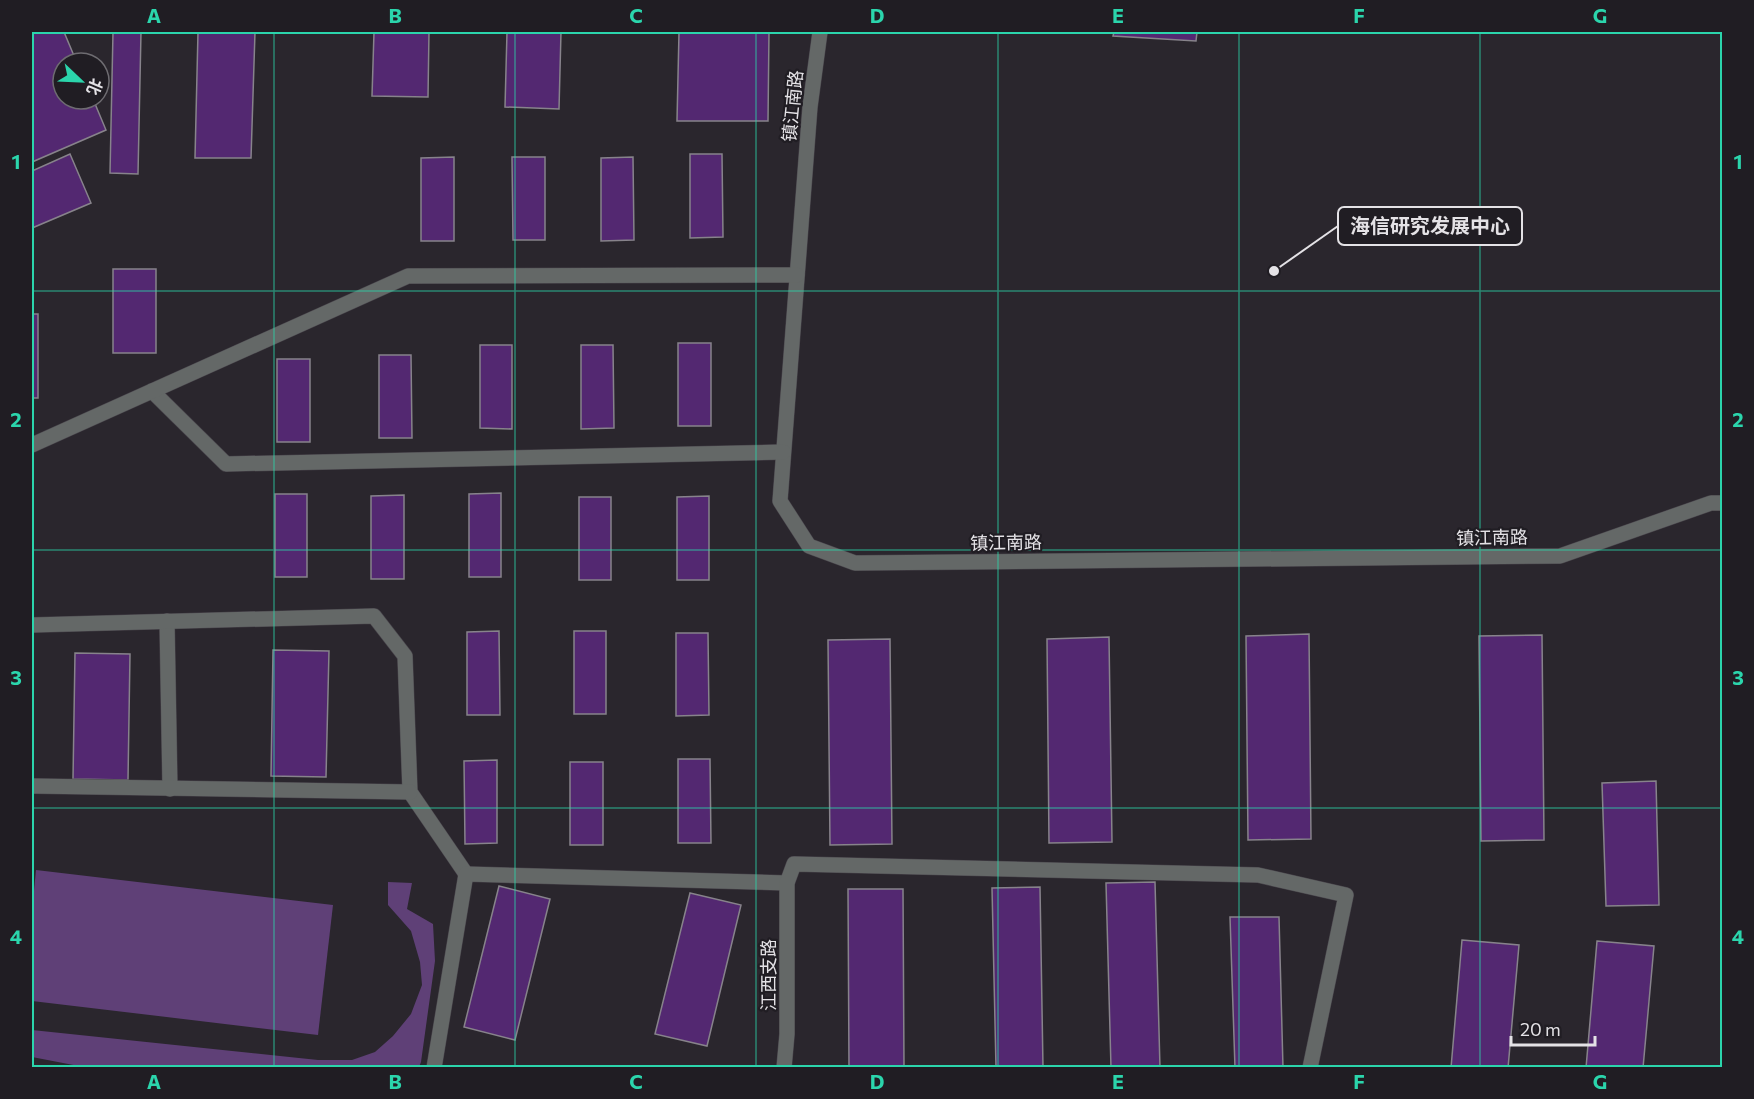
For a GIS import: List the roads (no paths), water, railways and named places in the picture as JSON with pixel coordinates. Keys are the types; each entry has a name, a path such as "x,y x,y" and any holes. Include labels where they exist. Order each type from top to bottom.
{"street":[{"name":"镇江南路","path":"820,32 810,107 780,501 809,546 855,563 1560,556 1711,503 1722,503"},
{"path":"32,445 408,276 797,275"},
{"path":"152,391 226,464 783,452"},
{"path":"32,625 374,616 405,656 410,792 466,874 434,1068"},
{"path":"167,621 170,789"},
{"path":"32,786 410,792"},
{"path":"466,874 787,883 794,864 1258,875 1346,895 1310,1068"},
{"name":"江西支路","path":"784,1068 787,1034 787,883"}],"place":[{"name":"海信研究发展中心","path":"1274,271"}]}
